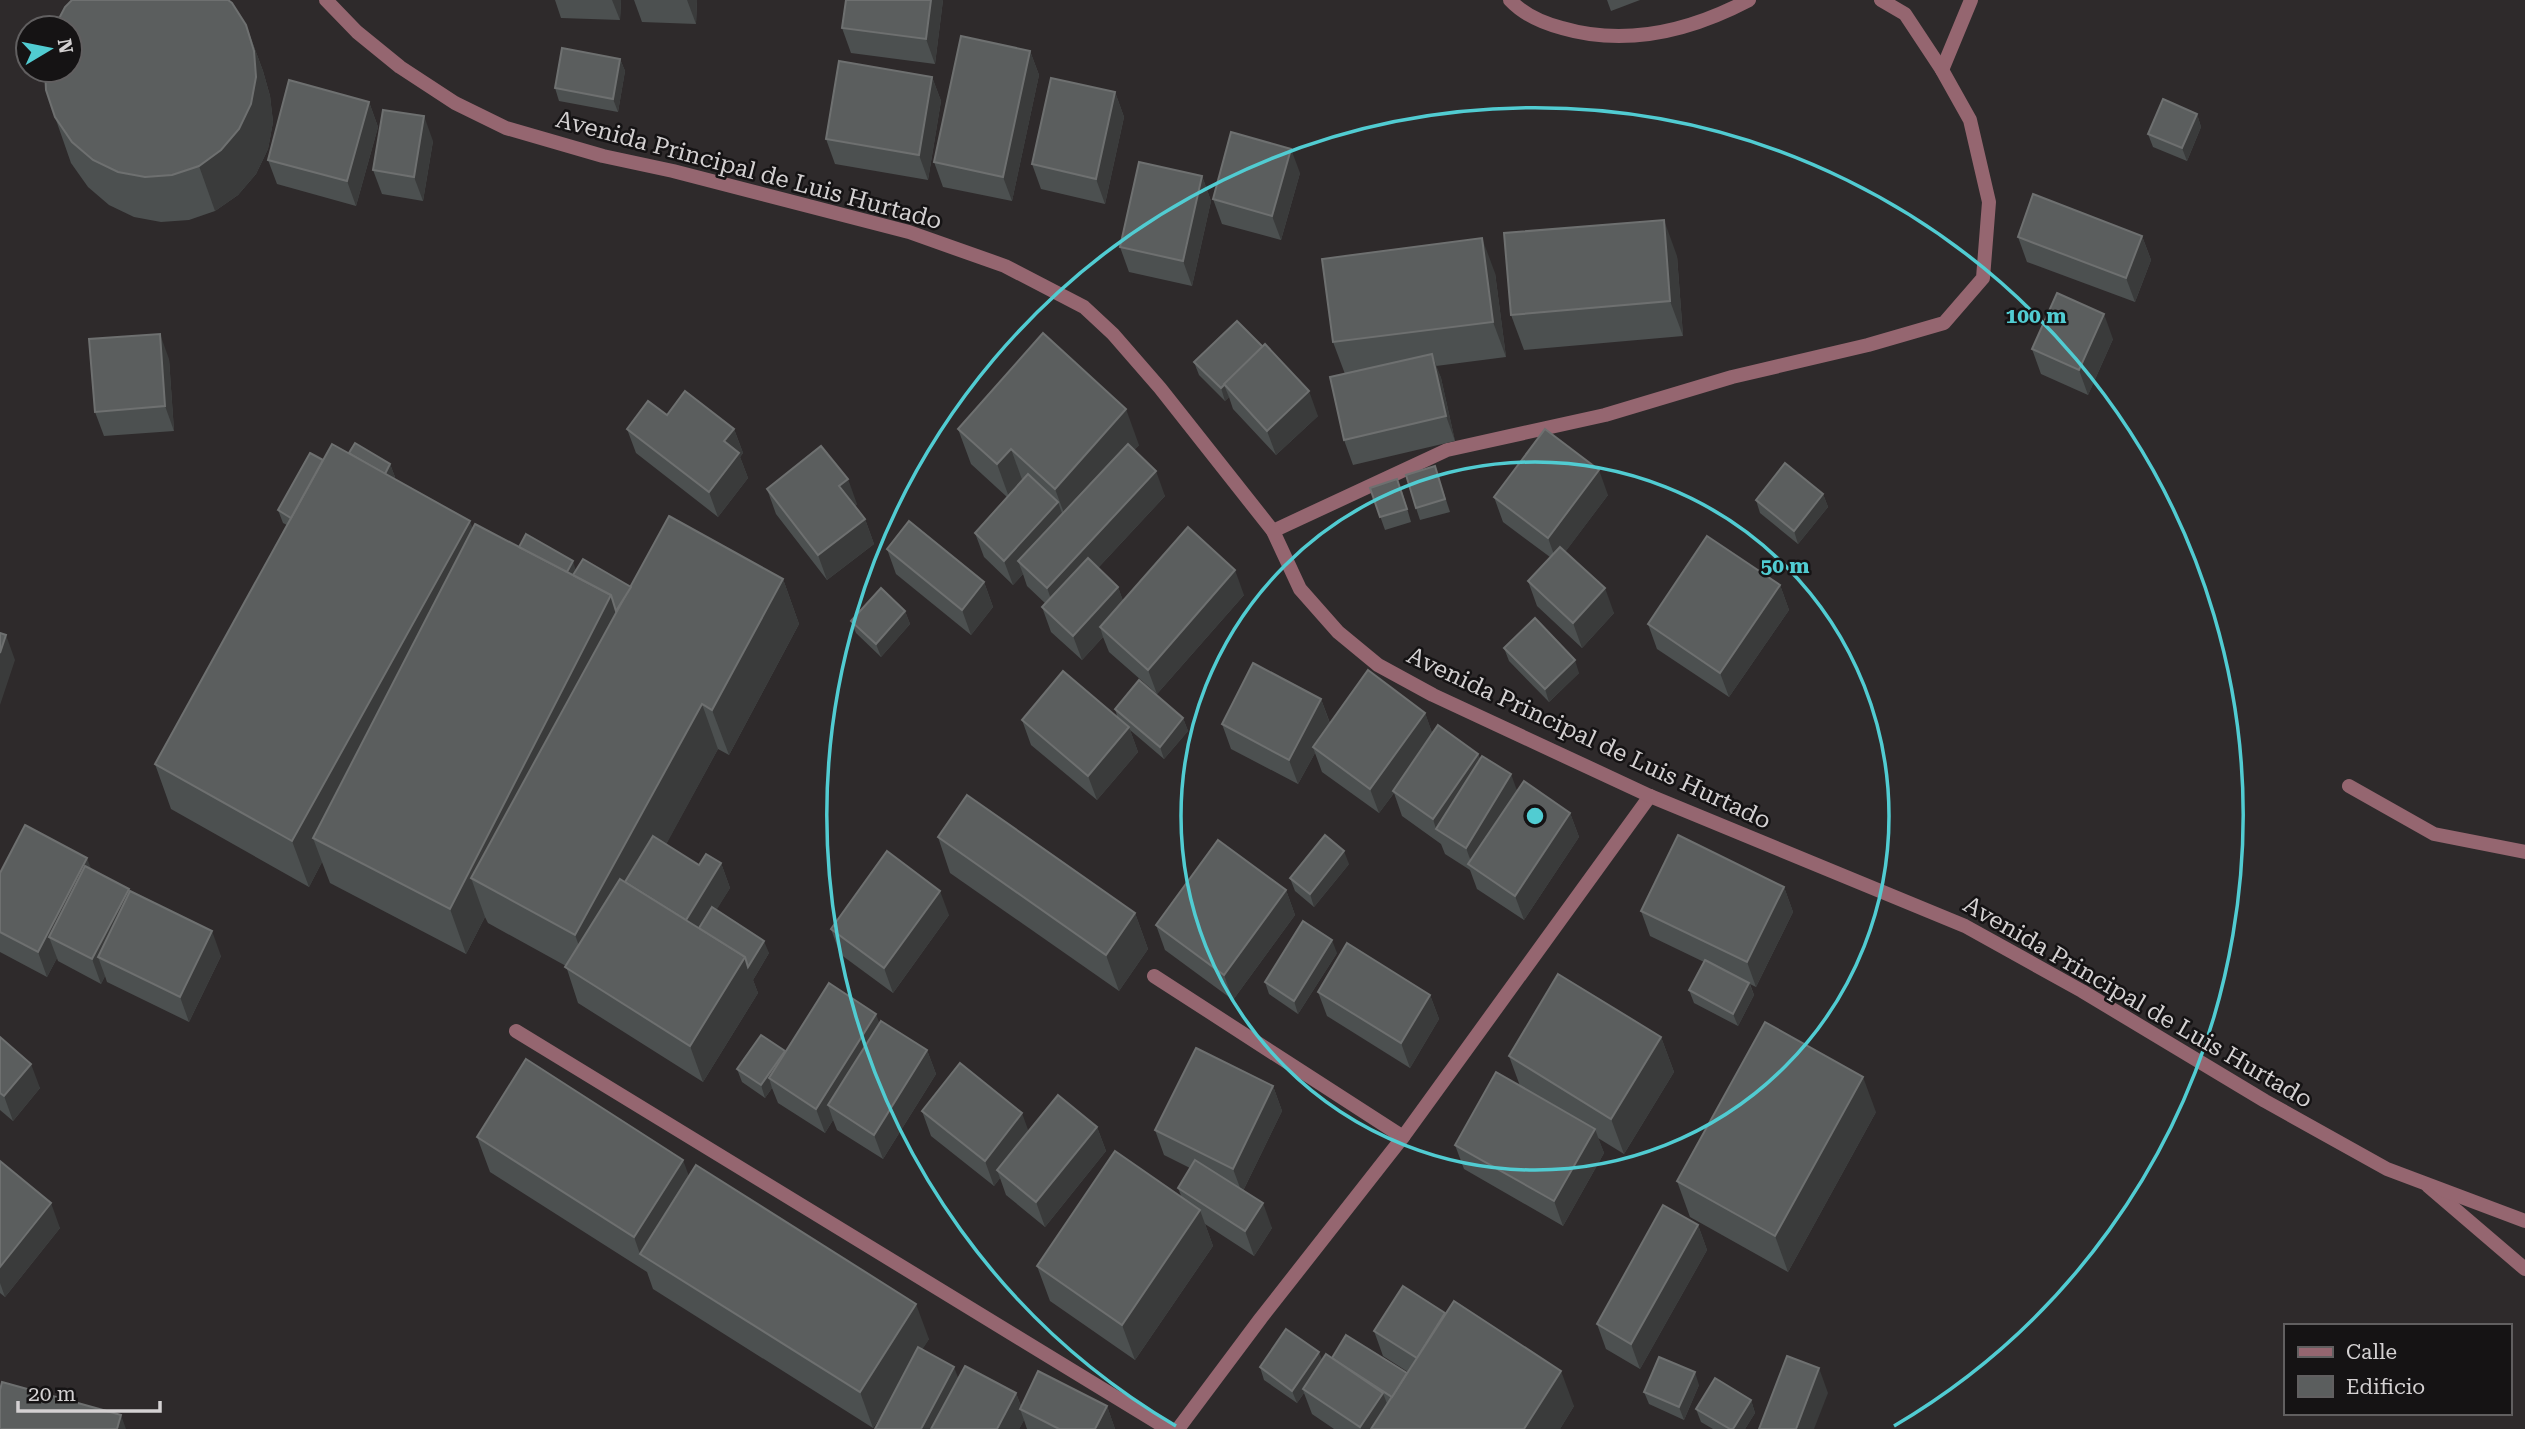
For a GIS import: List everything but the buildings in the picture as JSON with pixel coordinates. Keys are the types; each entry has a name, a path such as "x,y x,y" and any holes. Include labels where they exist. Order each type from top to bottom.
{"street":[{"name":"Avenida Principal de Luis Hurtado","path":"326,0 357,32 400,67 454,103 506,128 603,156 909,232 1005,265 1084,307 1113,334 1160,388 1273,531 1300,589 1338,632 1378,665 1433,695 1650,796 1965,926 2082,991 2265,1101 2387,1170 2525,1222"},
{"path":"1510,0 1541,22 1585,35 1630,37 1680,28 1716,17 1749,0"},
{"path":"1273,531 1447,450 1605,415 1732,377 1868,345 1944,323 1983,278 1989,202 1970,121 1905,14 1881,0"},
{"path":"1942,71 1971,0"},
{"path":"2349,786 2434,834 2525,852"},
{"path":"1178,1429 1403,1137 1650,796"},
{"path":"1154,976 1403,1137"},
{"path":"516,1031 1168,1429"},
{"path":"2428,1186 2525,1269"}]}
